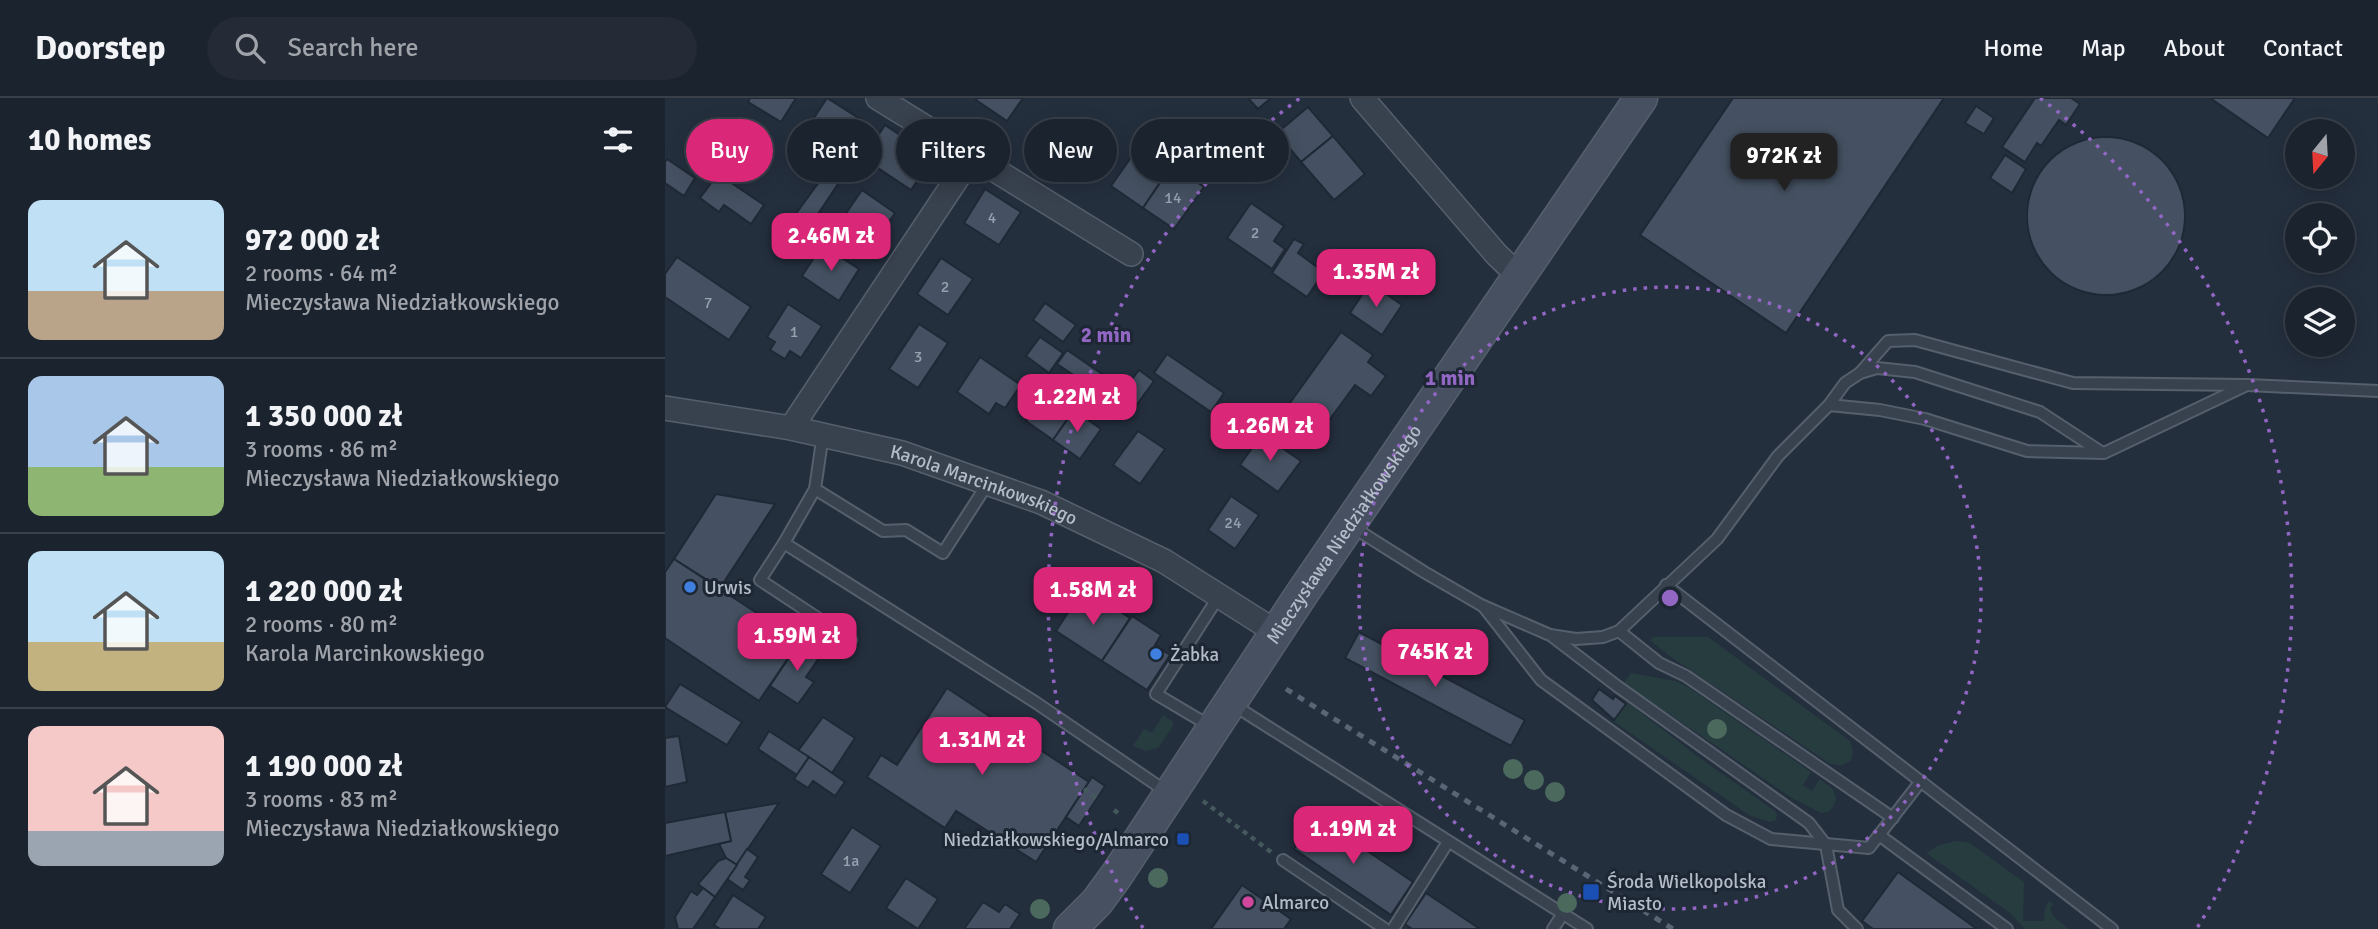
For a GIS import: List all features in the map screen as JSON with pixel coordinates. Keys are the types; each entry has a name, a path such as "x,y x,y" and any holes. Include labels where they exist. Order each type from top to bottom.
{"street":[{"path":"878,98 912,119"},
{"path":"1362,98 1497,255 1520,276"},
{"name":"Mieczysława Niedziałkowskiego","path":"1070,929 1090,916 1276,632 1641,98"},
{"path":"1010,179 1131,254"},
{"path":"791,428 955,182"},
{"name":"Karola Marcinkowskiego","path":"665,408 823,434 902,453 1041,502 1164,561 1276,632"}],"lane":[{"path":"1550,635 1576,639 1603,637 1619,631 1717,538 1778,456 1888,341 1915,340 2073,383 2247,385 2378,391"},
{"path":"1860,373 1877,368 1916,372 2039,412 2104,453"},
{"path":"1829,405 1880,410 1925,419 2027,451 2104,453 2247,385"},
{"path":"823,434 815,489 760,580 851,640"},
{"path":"815,489 883,531 906,530 943,553 988,483"},
{"path":"1349,524 1481,605 1550,635 1616,686 1809,823 1826,845 1838,910 1857,929"},
{"path":"783,543 1035,702 1169,793"},
{"path":"1666,584 2112,929"},
{"path":"1219,596 1156,694 1222,715 1448,842 1587,929"},
{"path":"1481,605 1541,680 1726,815 1771,839 1869,848 1921,781"},
{"path":"1619,631 1660,663 1686,676 1892,818"},
{"path":"1879,835 2007,929"},
{"path":"1392,929 1448,842"},
{"path":"1283,860 1385,929"},
{"path":"1553,929 1562,915"}],"path":[{"path":"1084,789 1097,799"},
{"path":"1203,801 1283,860"}],"green space":[{"path":"1653,637 1708,637 1850,741 1853,751 1851,761 1840,766 1829,763 1668,655 1650,640"},
{"path":"1631,673 1675,681 1688,687 1811,772 1803,785 1812,791 1820,779 1833,789 1836,799 1833,807 1821,813 1792,798 1624,683"},
{"path":"1627,702 1775,811 1776,820 1770,822 1749,815 1613,721"},
{"path":"1163,715 1172,721 1173,726 1158,748 1146,751 1133,746 1144,729 1152,733"},
{"path":"1955,841 1970,843 2024,882 2023,921 2044,921 2045,908 2049,901 2053,904 2050,909 2054,917 2069,929 2025,929 2010,913 1926,853 1937,846"}],"building":[{"path":"750,98 796,98 781,122 748,102"},
{"path":"827,98 860,119 813,119"},
{"path":"1023,98 1008,119 1004,119 976,100"},
{"path":"1248,98 1271,98 1258,109"},
{"path":"1733,98 1944,98 1786,333 1640,235"},
{"path":"2035,98 2071,98 2080,104 2066,125 2059,120 2041,146 2037,143 2025,162 2002,147"},
{"path":"2210,98 2295,98 2268,138"},
{"path":"1976,106 1994,118 1984,134 1965,123"},
{"path":"1308,107 1333,136 1301,162 1289,148 1289,123"},
{"path":"885,125 896,132 896,180 882,171 882,130"},
{"path":"1333,136 1365,174 1334,200 1301,162"},
{"path":"2106,137 2136,143 2162,160 2179,186 2185,216 2179,246 2162,272 2136,289 2106,295 2076,289 2050,272 2033,246 2027,216 2033,186 2050,160 2076,143"},
{"path":"2005,155 2026,169 2012,193 1990,178"},
{"path":"1131,157 1131,182 1161,182 1143,208 1111,186 1117,182 1117,177"},
{"path":"667,159 686,172 686,182 693,182 684,196 665,183"},
{"path":"712,182 730,182 764,205 751,224 724,205 719,212 700,198"},
{"path":"819,182 839,182 810,226 795,215"},
{"path":"899,182 916,182 911,190"},
{"path":"1161,182 1197,182 1204,187 1174,229 1143,208"},
{"path":"985,189 1021,212 999,245 964,223"},
{"path":"862,190 895,213 869,251 836,228"},
{"path":"1251,203 1284,226 1274,241 1285,249 1272,269 1227,238"},
{"path":"1294,239 1304,244 1298,253 1324,272 1307,297 1272,273"},
{"path":"822,245 859,269 839,301 802,276"},
{"path":"677,257 751,307 729,340 665,297 665,274"},
{"path":"941,258 973,279 948,315 917,294"},
{"path":"1370,283 1402,305 1382,335 1350,313"},
{"path":"1045,303 1076,325 1063,342 1033,320"},
{"path":"788,304 822,326 801,358 790,351 785,359 770,350 775,342 767,337"},
{"path":"919,324 948,343 918,388 889,369"},
{"path":"1341,332 1373,355 1368,362 1386,376 1371,396 1355,385 1330,419 1315,427 1287,407"},
{"path":"1040,337 1063,353 1049,373 1026,356"},
{"path":"1067,350 1102,374 1093,388 1057,364"},
{"path":"1167,354 1224,393 1211,412 1154,373"},
{"path":"980,357 1021,385 1005,408 996,403 989,414 957,392"},
{"path":"1139,370 1154,381 1130,414 1093,388 1102,374 1125,389"},
{"path":"1047,391 1074,410 1053,440 1026,421"},
{"path":"1074,410 1101,429 1080,459 1053,440"},
{"path":"1138,431 1165,449 1140,484 1113,465"},
{"path":"1262,434 1301,461 1278,492 1240,465"},
{"path":"716,494 775,504 720,588 674,559"},
{"path":"1231,496 1259,515 1235,549 1208,530"},
{"path":"674,559 800,641 759,701 665,638 665,572"},
{"path":"1078,597 1093,607 1099,598 1130,618 1102,661 1056,631"},
{"path":"1132,616 1161,635 1155,645 1170,655 1147,690 1102,661"},
{"path":"1359,632 1525,720 1511,746 1345,658"},
{"path":"800,641 821,655 806,677 814,682 798,704 770,686"},
{"path":"680,684 742,722 727,745 665,707"},
{"path":"947,688 1089,782 1036,862 956,811 945,828 867,777 881,755 897,765"},
{"path":"1599,689 1626,704 1614,720 1592,700"},
{"path":"823,717 855,738 832,773 798,751"},
{"path":"769,731 809,757 797,775 758,749"},
{"path":"679,736 687,782 665,787 665,738"},
{"path":"809,757 845,782 835,796 813,781 808,788 794,779"},
{"path":"1092,777 1105,786 1079,826 1066,817"},
{"path":"779,803 737,865 726,858 719,844 731,841 725,812"},
{"path":"725,812 731,841 665,856 665,823"},
{"path":"1316,816 1413,882 1391,915 1294,849"},
{"path":"852,827 881,846 850,893 821,874"},
{"path":"747,849 758,857 745,877 750,880 743,890 727,879"},
{"path":"726,858 737,865 715,897 698,884 718,861"},
{"path":"1898,872 1977,929 1873,929 1862,921"},
{"path":"906,878 938,899 918,929 886,908"},
{"name":"Almarco","path":"1242,885 1291,919 1284,929 1211,929"},
{"path":"703,888 715,897 693,929 678,929 675,917 691,891 697,895"},
{"path":"1426,893 1480,929 1412,929 1405,924"},
{"path":"733,895 766,917 758,929 720,929 714,925"},
{"path":"983,902 999,912 1005,904 1020,914 1010,929 964,929"}],"railway":[{"path":"1286,689 1673,929"}],"place":[{"name":"Urwis","path":"690,587"},
{"name":"Żabka","path":"1156,654"},
{"name":"Niedziałkowskiego/Almarco","path":"1183,839"},
{"name":"Środa Wielkopolska Miasto","path":"1591,892"},
{"name":"Almarco","path":"1248,902"}]}
